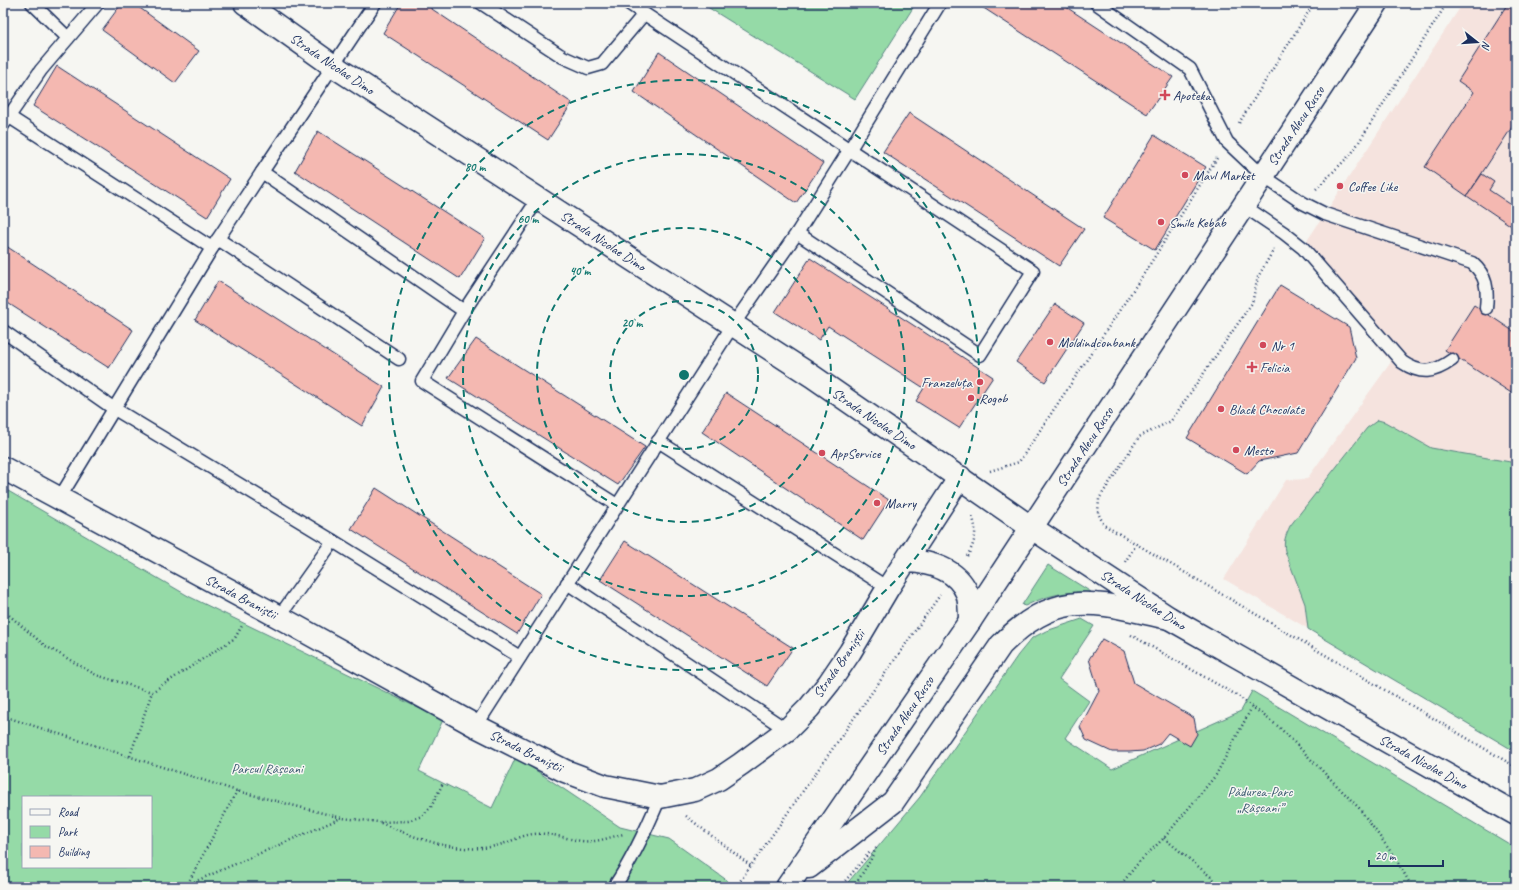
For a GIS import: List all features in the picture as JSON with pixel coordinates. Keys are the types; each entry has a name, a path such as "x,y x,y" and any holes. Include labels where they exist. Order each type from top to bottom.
{"main road":[{"name":"Strada Nicolae Dimo","path":"245,3 332,66 812,376 1032,528 1169,618 1516,814"},
{"name":"Strada Alecu Russo","path":"790,883 970,621 1377,3"},
{"name":"Strada Braniștii","path":"3,468 476,726 565,771 605,786 660,797 695,790 719,778 741,764 787,730 829,683 888,588 967,482"},
{"path":"907,561 924,561 938,566 954,575 962,583 967,594 970,621"},
{"path":"790,883 893,802 1001,645 1017,629 1050,609 1080,604 1106,605 1169,618"}],"lane":[{"path":"32,3 68,38"},
{"path":"98,3 41,70 6,121 215,243 399,358"},
{"path":"59,499 113,408 215,243 375,3"},
{"path":"481,3 563,57 588,68 602,64 644,14"},
{"path":"628,3 1033,271 980,354 797,233"},
{"path":"476,726 733,325 797,233 940,3"},
{"path":"1096,3 1190,69 1227,142 1263,176 1303,204 1325,214 1472,263 1485,278 1488,289 1486,308"},
{"path":"262,172 464,311"},
{"path":"538,199 464,311 422,381 617,505"},
{"path":"1244,206 1284,233 1303,248 1396,357 1407,365 1420,371 1431,371 1441,368 1452,360"},
{"path":"3,331 113,408 333,541 520,657"},
{"path":"658,441 888,588"},
{"path":"279,618 333,541"},
{"path":"567,583 787,730"},
{"path":"614,887 623,874 647,828 660,797"}],"path":[{"path":"736,887 972,549 975,536 975,524 971,513 963,503 967,482 982,474 1019,462 1145,272 1314,3"},
{"path":"1303,204 1352,154 1447,3"},
{"path":"1284,233 1258,277 1252,303 1171,422 1139,437 1099,499 1098,513 1104,525 1127,540 1516,767"},
{"path":"3,610 44,645 96,675 152,692"},
{"path":"1128,634 1238,696 1280,727 1359,808 1396,859 1412,887"},
{"path":"130,756 152,692 235,638"},
{"path":"1119,887 1139,862 1164,838 1216,775 1252,706"},
{"path":"3,716 237,791 342,818 379,822 408,821 422,816 431,807 443,783"},
{"path":"187,886 237,791"},
{"path":"660,797 751,866"},
{"path":"187,886 342,818"},
{"path":"379,822 417,839 448,846 480,848 499,845 517,837 533,834 554,834 582,841 605,840 647,828"},
{"path":"1164,838 1223,887"},
{"path":"854,887 870,861 879,842"}],"shaded area":[{"path":"1463,3 1516,3 1516,752 1224,579 1286,480 1307,479 1391,362 1299,253"}],"green space":[{"path":"701,3 916,3 855,99"},
{"path":"1378,420 1385,422 1431,448 1516,463 1516,752 1308,629 1305,604 1285,551 1284,544 1286,535 1290,526 1367,428"},
{"name":"Parcul Râșcani","path":"3,488 190,597 443,720 419,771 492,808 516,757 620,827 669,839 728,881 724,887 3,887"},
{"path":"1048,565 1091,592 1057,594 1025,606 1022,605"},
{"name":"Pădurea-Parc „Râșcani”","path":"1082,619 1094,626 1059,679 1089,701 1065,738 1112,769 1241,711 1252,691 1516,848 1516,887 844,887 920,797 1018,655 1032,638 1046,631"}],"building":[{"path":"122,3 133,3 199,51 175,83 102,30"},
{"path":"401,3 423,3 572,103 548,140 383,33"},
{"path":"981,3 1060,3 1173,77 1147,114 979,5"},
{"path":"1508,3 1516,3 1516,121 1467,196 1425,167 1474,92 1458,81"},
{"path":"659,52 823,163 796,203 634,92"},
{"path":"57,66 230,179 207,217 33,106"},
{"path":"909,113 1084,229 1059,266 883,152"},
{"path":"318,131 485,238 460,279 295,171"},
{"path":"1154,135 1206,167 1155,250 1103,218"},
{"path":"1482,174 1494,182 1489,190 1516,208 1516,229 1467,196"},
{"path":"3,244 133,330 109,368 3,300"},
{"path":"810,258 993,377 959,428 916,401 924,388 828,326 819,340 775,312"},
{"path":"218,281 384,387 362,426 195,320"},
{"path":"1280,285 1349,327 1356,358 1298,453 1259,461 1247,474 1187,438"},
{"name":"Moldindconbank","path":"1055,304 1084,323 1045,382 1016,362"},
{"path":"1474,305 1516,333 1516,396 1445,350"},
{"path":"476,339 645,447 618,485 448,378"},
{"path":"726,393 889,500 863,540 702,432"},
{"path":"376,488 541,594 517,634 351,529"},
{"path":"625,541 793,648 767,686 600,580"},
{"path":"1102,639 1124,651 1134,683 1194,718 1197,734 1190,746 1168,733 1159,744 1143,751 1112,752 1086,740 1080,727 1099,691 1089,659"}],"place":[{"name":"Apoteka","path":"1165,95"},
{"name":"Mavl Market","path":"1185,175"},
{"name":"Coffee Like","path":"1340,186"},
{"name":"Smile Kebab","path":"1161,222"},
{"name":"Moldindconbank","path":"1050,342"},
{"name":"Nr 1","path":"1263,345"},
{"name":"Felicia","path":"1252,367"},
{"name":"Franzeluța","path":"980,382"},
{"name":"Rogob","path":"971,398"},
{"name":"Black Chocolate","path":"1221,409"},
{"name":"Mesto","path":"1236,450"},
{"name":"AppService","path":"822,453"},
{"name":"Marry","path":"877,503"}]}
